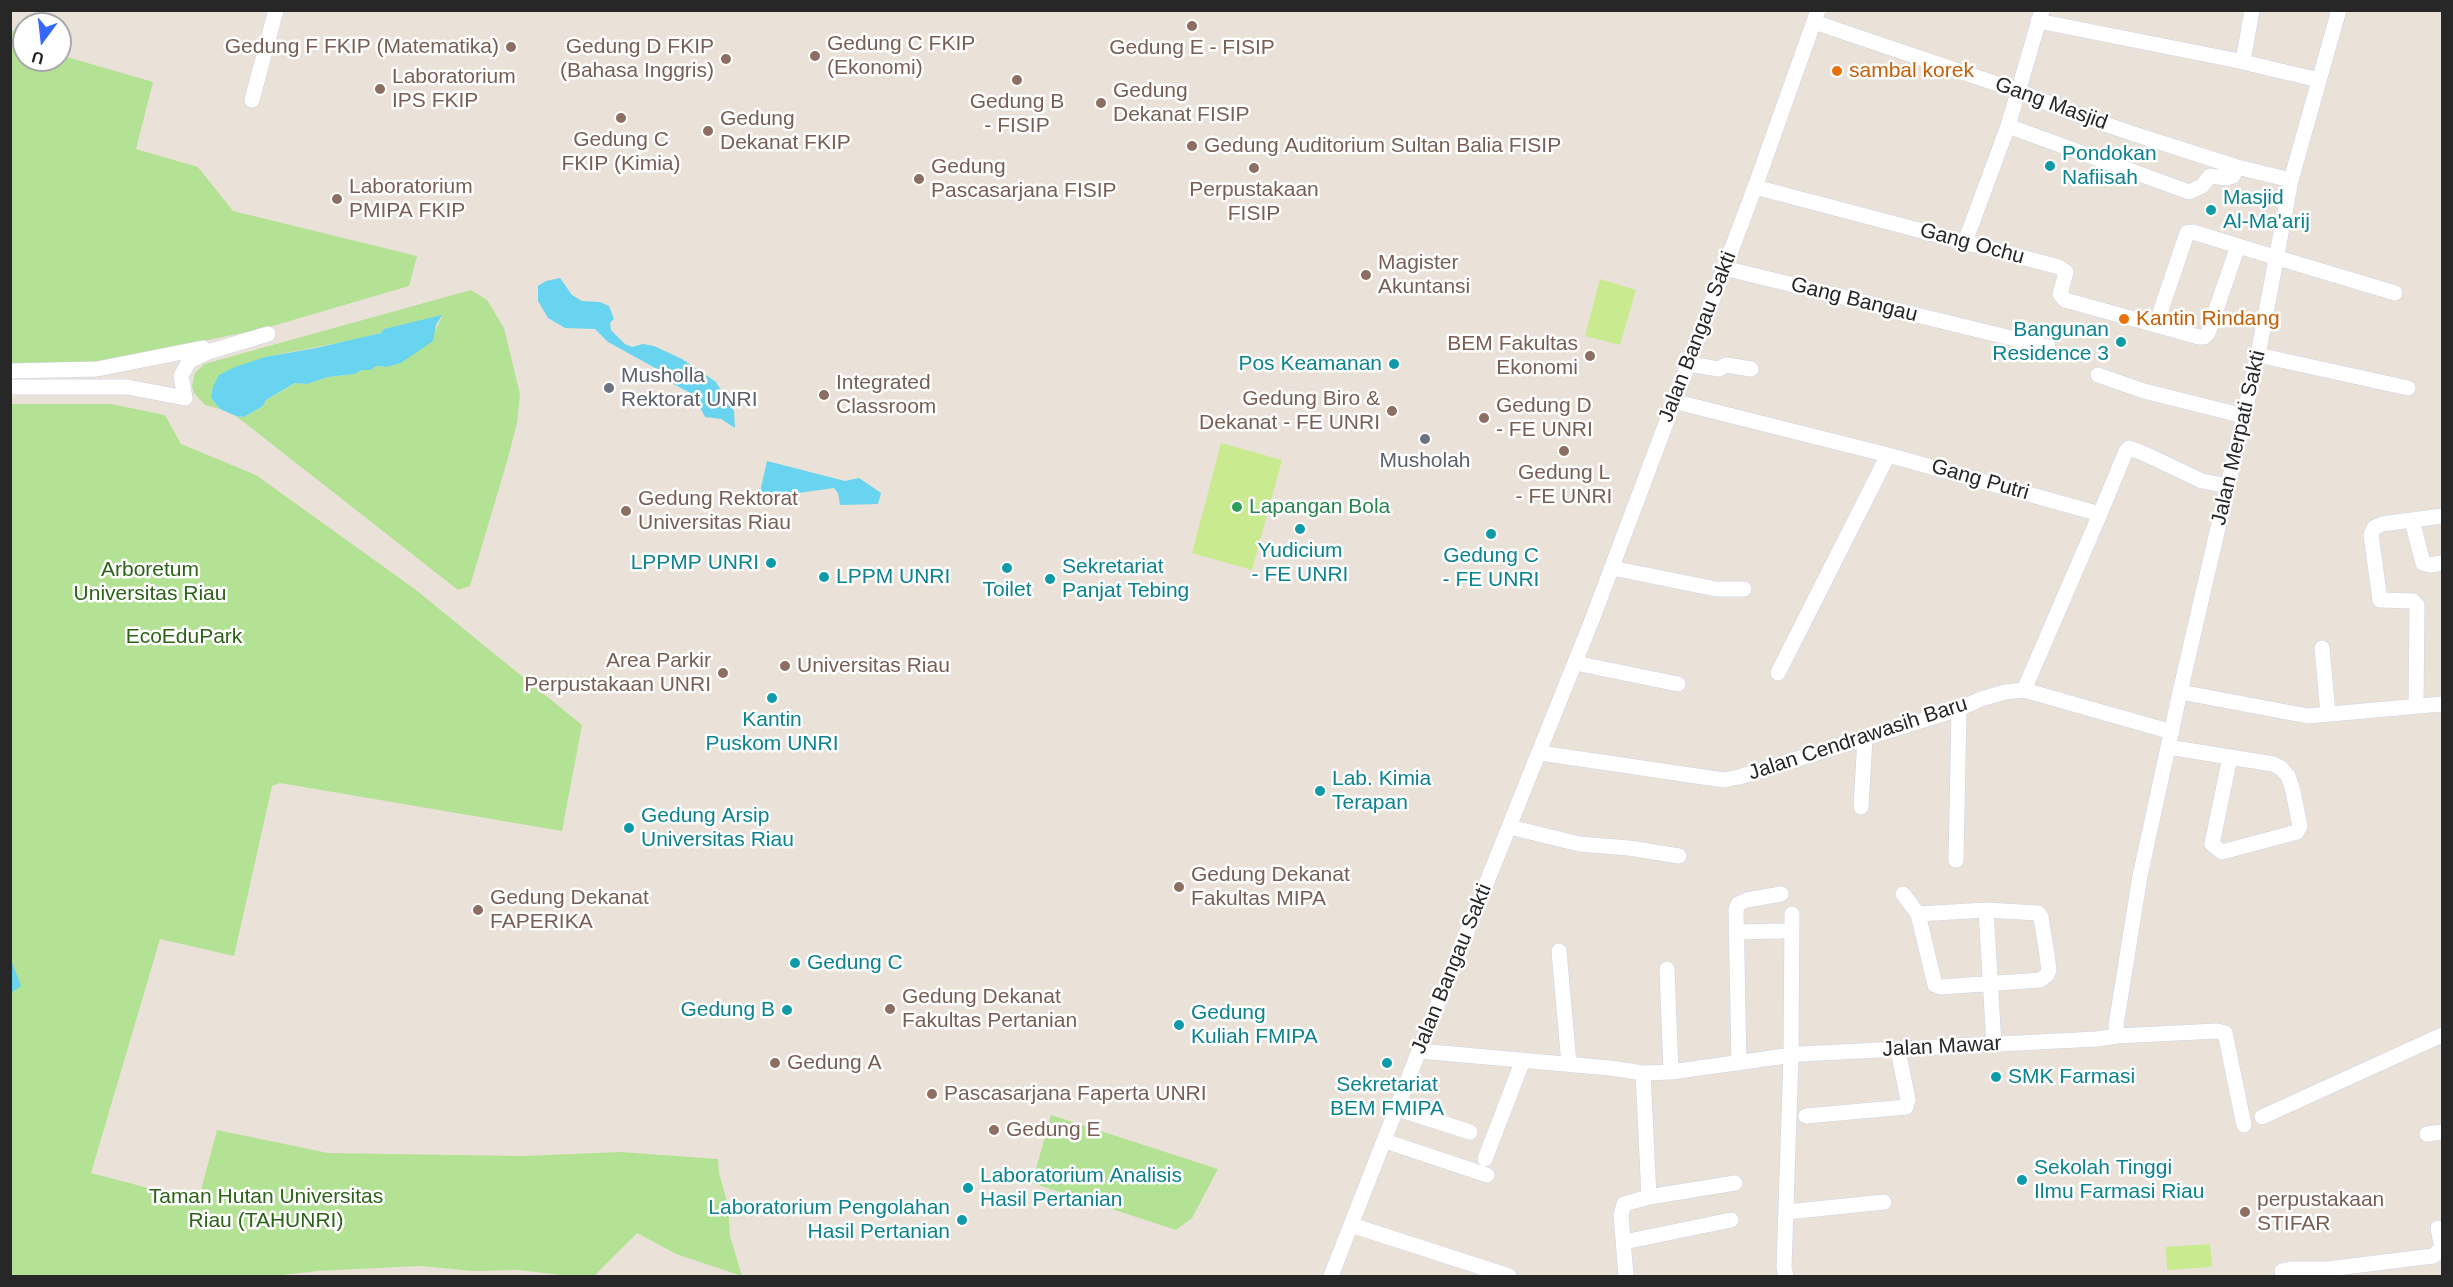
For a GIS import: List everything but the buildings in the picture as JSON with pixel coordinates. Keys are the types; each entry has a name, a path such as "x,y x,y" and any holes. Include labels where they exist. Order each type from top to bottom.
{"street":[{"path":"252,100 276,10"},
{"path":"2243,62 2252,10"},
{"name":"Jalan Merpati Sakti","path":"2180,692 2258,355 2291,180 2339,10"},
{"name":"Gang Masjid","path":"1816,16 2078,115 2237,167 2291,180"},
{"name":"Jalan Bangau Sakti","path":"1331,1276 1612,567 1755,187 1816,16"},
{"path":"1965,242 2008,126 2040,16 2319,80"},
{"path":"2008,126 2189,192 2202,186 2210,176 2227,178 2233,176 2237,167"},
{"name":"Gang Ochu","path":"1755,187 2059,267 2066,272 2060,294 2065,300 2156,325"},
{"path":"2238,246 2208,333 2204,337 2156,325 2187,233 2193,232 2395,293"},
{"name":"Gang Bangau","path":"1724,268 2048,347"},
{"path":"10,371 111,368 268,334 208,352 189,361 184,366 181,376 185,398 127,387 10,387"},
{"path":"2258,355 2408,388"},
{"path":"1689,364 1719,369 1726,365 1751,369"},
{"path":"2098,375 2193,405 2244,416"},
{"name":"Gang Putri","path":"1673,401 1888,455 2100,514"},
{"path":"2024,690 2129,448 2202,481 2228,486"},
{"path":"1778,673 1888,455"},
{"path":"2416,705 2417,605 2413,601 2380,600 2372,546 2374,528 2382,524 2442,516"},
{"path":"2412,521 2423,563 2430,566 2442,563"},
{"path":"1612,567 1716,589 1744,589"},
{"path":"2322,648 2328,714"},
{"path":"1575,663 1678,684"},
{"name":"Jalan Cendrawasih Baru","path":"1540,753 1724,780 1959,709 1997,694 2024,690 2230,757 2272,764 2288,776 2300,826 2297,832 2222,852 2212,844 2230,757"},
{"path":"2116,1036 2140,876 2180,692 2308,716 2442,704"},
{"path":"1956,860 1959,709"},
{"path":"1861,807 1865,738"},
{"path":"1510,827 1579,844 1629,848 1679,856"},
{"path":"1739,1063 1736,932 1738,903 1780,894"},
{"path":"1903,894 1918,914 1935,985 1941,987 2040,980 2047,975 2049,970 2041,917 2038,914 1986,910 1918,914"},
{"path":"1986,910 1994,1044"},
{"path":"1786,1276 1784,1268 1791,1056 1792,914"},
{"path":"1736,932 1781,931"},
{"path":"1559,951 1569,1064"},
{"path":"1667,969 1671,1072"},
{"name":"Jalan Mawar","path":"1419,1051 1643,1073 1671,1072 1791,1056 2097,1040 2116,1036 2217,1030 2225,1033 2244,1125"},
{"path":"2262,1117 2442,1035"},
{"path":"1806,1116 1906,1107 1908,1100 1898,1050"},
{"path":"1485,1159 1523,1060"},
{"path":"1643,1073 1649,1197"},
{"path":"1398,1109 1470,1132"},
{"path":"1385,1141 1487,1174"},
{"path":"1626,1276 1622,1207 1632,1201 1649,1197 1735,1183"},
{"path":"1787,1212 1884,1202"},
{"path":"1624,1242 1731,1220"},
{"path":"1351,1225 1509,1276"},
{"path":"2283,1276 2282,1271 2290,1269 2328,1269 2433,1256 2442,1249 2438,1228"}],"green space":[{"path":"10,29 12,30 12,72 72,72 72,58 153,82 136,149 198,167 233,211 417,256 409,286 266,328 96,363 11,365"},
{"path":"1600,279 1636,290 1620,345 1585,336"},
{"path":"471,290 487,300 504,328 520,394 517,423 508,458 470,586 458,590 236,416 244,417 263,406 266,400 296,383 307,384 328,377 371,370 376,366 387,367 401,363 433,335 442,316 385,329 381,333 348,341 265,357 211,398 220,409 205,405 194,393 192,386 195,373 204,364"},
{"name":"EcoEduPark","path":"10,404 111,404 165,415 181,444 256,475 416,590 582,725 562,831 280,783 272,786 234,956 160,939 91,1173 198,1201 217,1130 328,1153 522,1156 620,1152 718,1159 719,1173 728,1205 730,1236 742,1276 676,1254 637,1233 594,1276 570,1276 518,1270 473,1271 420,1266 317,1271 274,1276 11,1276"},
{"name":"Lapangan Bola","path":"1221,443 1282,460 1252,570 1192,553"},
{"path":"1051,1115 1218,1169 1192,1218 1176,1230 1032,1183"},
{"path":"2210,1244 2212,1267 2167,1270 2166,1247"}],"water":[{"path":"560,278 572,295 582,301 600,302 609,306 614,319 610,323 611,330 625,344 632,347 643,344 654,346 682,359 716,382 734,411 735,428 721,419 705,417 694,395 664,379 657,369 608,342 595,329 565,328 548,318 538,301 538,286 546,281"},
{"path":"442,315 436,325 433,341 401,363 387,367 376,366 371,370 328,377 307,384 295,383 266,400 263,406 244,417 220,409 211,398 219,375 235,367 265,357 381,333 384,329"},
{"path":"767,461 845,481 859,478 881,493 878,504 840,505 838,493 834,488 791,494 760,492"},
{"path":"11,960 21,986 10,993"}],"place":[{"name":"Gedung E - FISIP","path":"1192,26"},
{"name":"Gedung F FKIP (Matematika)","path":"511,47"},
{"name":"Gedung C FKIP (Ekonomi)","path":"815,56"},
{"name":"Gedung D FKIP (Bahasa Inggris)","path":"726,59"},
{"name":"sambal korek","path":"1837,71"},
{"name":"Gedung B - FISIP","path":"1017,80"},
{"name":"Laboratorium IPS FKIP","path":"380,89"},
{"name":"Gedung Dekanat FISIP","path":"1101,103"},
{"name":"Gedung C FKIP (Kimia)","path":"621,118"},
{"name":"Gedung Dekanat FKIP","path":"708,131"},
{"name":"Gedung Auditorium Sultan Balia FISIP","path":"1192,146"},
{"name":"Pondokan Nafiisah","path":"2050,166"},
{"name":"Perpustakaan FISIP","path":"1254,168"},
{"name":"Gedung Pascasarjana FISIP","path":"919,179"},
{"name":"Laboratorium PMIPA FKIP","path":"337,199"},
{"name":"Masjid Al-Ma'arij","path":"2211,210"},
{"name":"Magister Akuntansi","path":"1366,275"},
{"name":"Kantin Rindang","path":"2124,319"},
{"name":"Bangunan Residence 3","path":"2121,342"},
{"name":"BEM Fakultas Ekonomi","path":"1590,356"},
{"name":"Pos Keamanan","path":"1394,364"},
{"name":"Musholla Rektorat UNRI","path":"609,388"},
{"name":"Integrated Classroom","path":"824,395"},
{"name":"Gedung Biro & Dekanat - FE UNRI","path":"1392,411"},
{"name":"Gedung D - FE UNRI","path":"1484,418"},
{"name":"Musholah","path":"1425,439"},
{"name":"Gedung L - FE UNRI","path":"1564,451"},
{"name":"Lapangan Bola","path":"1237,507"},
{"name":"Gedung Rektorat Universitas Riau","path":"626,511"},
{"name":"Yudicium - FE UNRI","path":"1300,529"},
{"name":"Gedung C - FE UNRI","path":"1491,534"},
{"name":"LPPMP UNRI","path":"771,563"},
{"name":"Toilet","path":"1007,568"},
{"name":"LPPM UNRI","path":"824,577"},
{"name":"Sekretariat Panjat Tebing","path":"1050,579"},
{"name":"Universitas Riau","path":"785,666"},
{"name":"Area Parkir Perpustakaan UNRI","path":"723,673"},
{"name":"Kantin Puskom UNRI","path":"772,698"},
{"name":"Lab. Kimia Terapan","path":"1320,791"},
{"name":"Gedung Arsip Universitas Riau","path":"629,828"},
{"name":"Gedung Dekanat Fakultas MIPA","path":"1179,887"},
{"name":"Gedung Dekanat FAPERIKA","path":"478,910"},
{"name":"Gedung C","path":"795,963"},
{"name":"Gedung Dekanat Fakultas Pertanian","path":"890,1009"},
{"name":"Gedung B","path":"787,1010"},
{"name":"Gedung Kuliah FMIPA","path":"1179,1025"},
{"name":"Gedung A","path":"775,1063"},
{"name":"Sekretariat BEM FMIPA","path":"1387,1063"},
{"name":"SMK Farmasi","path":"1996,1077"},
{"name":"Pascasarjana Faperta UNRI","path":"932,1094"},
{"name":"Gedung E","path":"994,1130"},
{"name":"Sekolah Tinggi Ilmu Farmasi Riau","path":"2022,1180"},
{"name":"Laboratorium Analisis Hasil Pertanian","path":"968,1188"},
{"name":"perpustakaan STIFAR","path":"2245,1212"},
{"name":"Laboratorium Pengolahan Hasil Pertanian","path":"962,1220"}],"park label":[{"name":"Arboretum Universitas Riau","path":"150,582"},
{"name":"Taman Hutan Universitas Riau (TAHUNRI)","path":"266,1209"}]}
